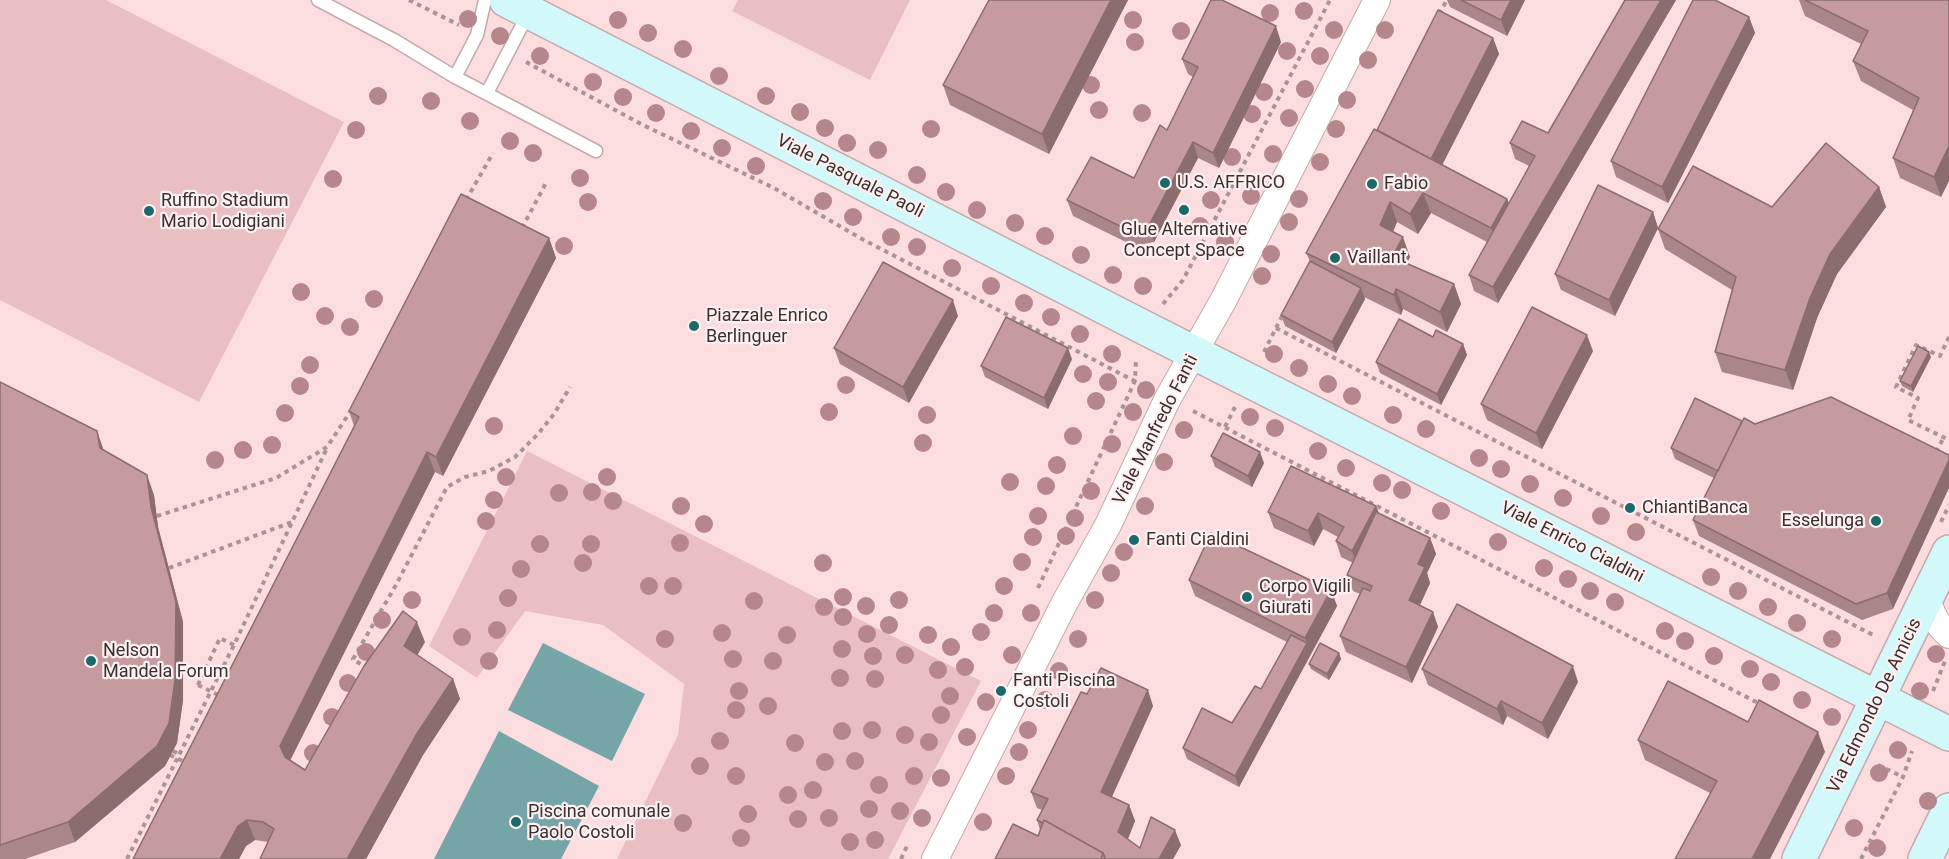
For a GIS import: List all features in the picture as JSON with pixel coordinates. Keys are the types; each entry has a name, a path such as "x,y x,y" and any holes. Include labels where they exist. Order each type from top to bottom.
{"street":[{"name":"Viale Manfredo Fanti","path":"934,859 1060,612 1108,525 1168,398 1228,291 1377,0"},
{"name":"Viale Pasquale Paoli","path":"518,6 1195,352"},
{"name":"Viale Enrico Cialdini","path":"1195,352 1936,728"},
{"name":"Via Edmondo De Amicis","path":"1799,859 1927,600 1944,539"},
{"path":"1927,600 1941,628 1949,635"},
{"path":"1925,859 1949,810"}],"lane":[{"path":"318,0 394,40 455,77 597,151"},
{"path":"455,77 477,35 484,0"},
{"path":"487,93 508,52 518,6"}],"path":[{"path":"409,0 477,35"},
{"path":"1165,301 1183,280 1330,0"},
{"path":"1436,20 1447,0"},
{"path":"508,52 643,125 774,188 862,238 1135,381"},
{"path":"462,207 493,153"},
{"path":"519,234 547,181"},
{"path":"1286,308 1276,328 1876,636"},
{"path":"1949,337 1940,356 1916,345 1896,387 1918,398 1908,420 1949,440"},
{"path":"1037,589 1135,381 1136,358"},
{"path":"370,670 353,658 396,585 447,487 465,477 489,471 515,457 549,421 570,387"},
{"path":"127,859 234,645 327,447 353,407"},
{"path":"1224,428 1763,705"},
{"path":"1942,456 1935,453 1944,437"},
{"path":"157,516 276,478 327,447"},
{"path":"1944,539 1949,505"},
{"path":"168,568 292,522"},
{"path":"231,701 198,685 220,638 234,645"},
{"path":"1861,859 1903,777 1936,728 1949,652"},
{"path":"1852,751 1903,777"},
{"path":"179,754 172,753 196,767"},
{"path":"901,859 911,838"}],"shaded area":[{"name":"Ruffino Stadium Mario Lodigiani","path":"0,0 106,0 344,122 199,402 0,300"},
{"path":"738,0 910,0 870,80 732,11"},
{"path":"527,451 981,681 888,859 617,859 678,735 684,684 603,625 525,611 477,678 429,646"}],"water":[{"name":"Piscina comunale Paolo Costoli","path":"543,643 645,694 612,761 508,710"},
{"name":"Piscina comunale Paolo Costoli","path":"499,731 599,786 561,859 434,859"}],"building":[{"path":"989,0 1111,0 1042,134 943,85"},
{"path":"1211,0 1222,0 1276,26 1213,153 1193,142 1148,227 1128,230 1067,200 1091,157 1134,178 1160,125 1167,130 1198,67 1182,59"},
{"path":"1461,0 1511,0 1501,20"},
{"path":"1625,0 1661,0 1493,287 1469,275 1535,156 1510,143 1522,121 1548,133"},
{"path":"1693,0 1715,0 1749,17 1662,187 1611,161"},
{"path":"1805,0 1949,0 1949,146 1934,177 1893,158 1919,98 1853,61 1868,31"},
{"path":"1438,10 1493,38 1431,159 1377,130"},
{"path":"1374,129 1507,199 1491,228 1423,193 1410,214 1390,202 1380,225 1403,237 1392,257 1454,284 1440,312 1396,289 1394,295 1306,253"},
{"path":"1826,143 1879,187 1830,254 1810,298 1785,370 1715,352 1736,277 1658,229 1693,166 1772,207"},
{"path":"1598,185 1653,212 1609,300 1555,274"},
{"path":"461,194 549,238 436,457 427,452 280,746 285,757 305,770 364,666 403,611 417,622 404,646 453,679 416,735 347,859 260,859 274,829 263,822 247,820 238,826 220,859 133,859 359,417 349,411"},
{"path":"1310,261 1361,288 1332,342 1281,315"},
{"path":"883,262 953,300 903,387 834,348"},
{"path":"1532,307 1587,335 1536,433 1481,404"},
{"path":"1006,317 1068,348 1044,398 981,366"},
{"path":"1399,319 1433,337 1436,330 1463,344 1437,394 1376,362"},
{"path":"1918,346 1929,352 1911,386 1900,381"},
{"name":"Nelson Mandela Forum","path":"0,382 97,431 100,448 147,475 151,507 176,602 175,680 169,723 157,746 68,822 0,845"},
{"path":"1831,397 1949,455 1949,460 1887,593 1856,604 1693,520 1744,418 1755,424"},
{"path":"1695,398 1742,421 1718,471 1671,448"},
{"path":"1223,433 1260,452 1248,476 1211,456"},
{"path":"1291,466 1376,506 1352,551 1336,541 1344,527 1318,513 1308,531 1268,512"},
{"path":"1376,512 1430,538 1418,564 1425,567 1409,600 1433,612 1406,667 1340,636 1363,588 1370,591 1372,586 1347,575"},
{"path":"1211,533 1331,590 1305,638 1189,580"},
{"path":"1457,604 1573,666 1542,723 1501,701 1497,709 1422,669"},
{"path":"1291,635 1307,643 1235,776 1183,748 1202,708 1232,723 1255,686 1261,689"},
{"path":"1320,643 1339,653 1327,674 1309,664"},
{"path":"1101,668 1148,690 1101,792 1129,805 1118,832 1140,848 1151,817 1175,830 1159,859 1104,859 1103,853 1044,820 1043,823 1037,820 1048,799 1031,792 1081,692 1087,694"},
{"path":"1668,681 1748,722 1759,700 1818,732 1752,859 1675,859 1717,781 1638,740"},
{"path":"1044,820 1103,853 1101,859 995,859 1013,824 1038,836"}],"place":[{"name":"U.S. AFFRICO","path":"1165,183"},
{"name":"Fabio","path":"1372,184"},
{"name":"Glue Alternative Concept Space","path":"1184,210"},
{"name":"Ruffino Stadium Mario Lodigiani","path":"149,211"},
{"name":"Vaillant","path":"1335,258"},
{"name":"Piazzale Enrico Berlinguer","path":"694,326"},
{"name":"ChiantiBanca","path":"1630,508"},
{"name":"Esselunga","path":"1876,521"},
{"name":"Fanti Cialdini","path":"1134,540"},
{"name":"Corpo Vigili Giurati","path":"1247,597"},
{"name":"Nelson Mandela Forum","path":"91,661"},
{"name":"Fanti Piscina Costoli","path":"1001,691"},
{"name":"Piscina comunale Paolo Costoli","path":"516,822"}]}
